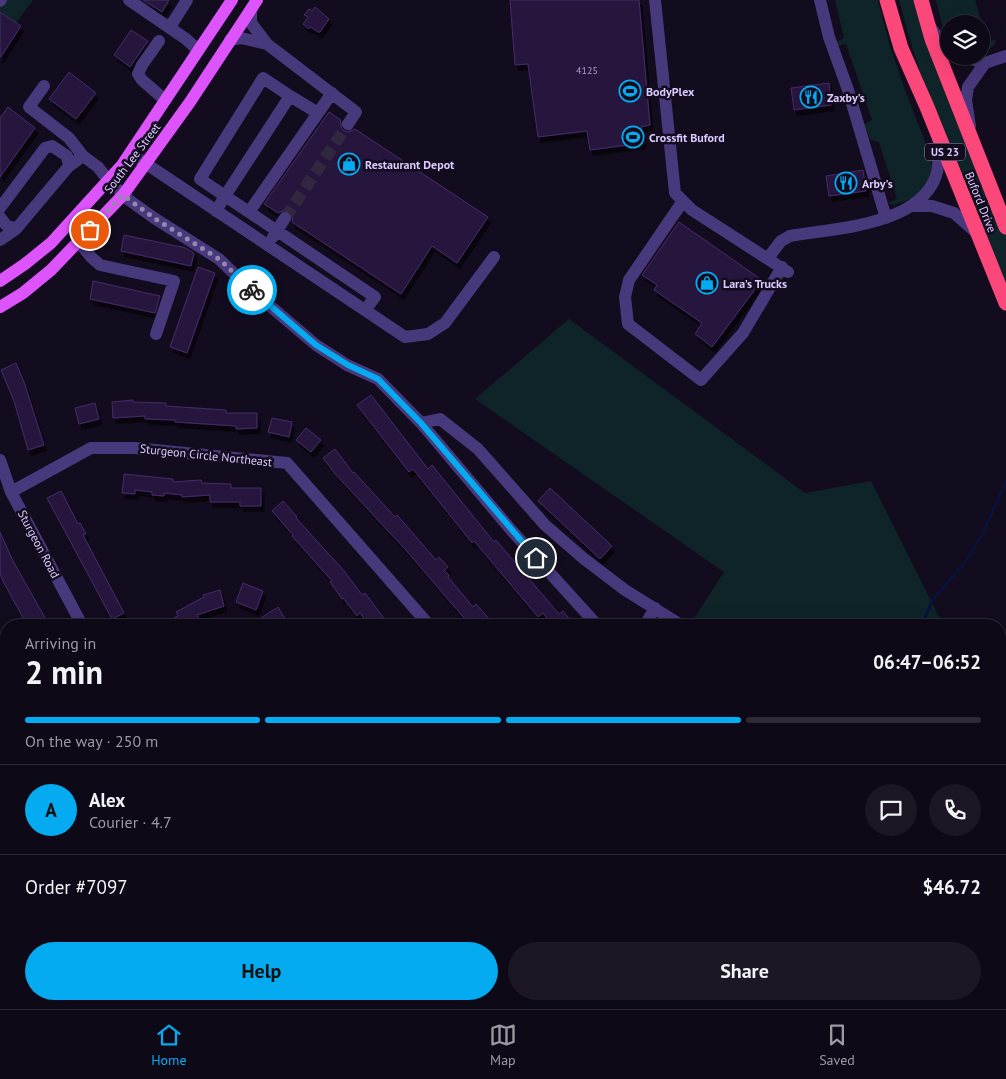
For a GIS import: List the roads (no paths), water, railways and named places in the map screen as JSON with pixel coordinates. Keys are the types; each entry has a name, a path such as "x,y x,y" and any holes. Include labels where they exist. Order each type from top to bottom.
{"highway":[{"name":"Buford Drive","path":"887,0 901,48 1006,303"},
{"name":"Buford Drive","path":"921,0 932,39 1006,227"}],"main road":[{"name":"South Lee Street","path":"0,281 26,264 52,243 109,181 130,153 232,0"},
{"name":"South Lee Street","path":"0,307 23,293 51,270 123,195 190,102 254,4"}],"street":[{"path":"129,0 186,39 198,50"},
{"path":"170,28 187,0"},
{"path":"655,0 675,193 683,201 692,210 785,270 743,333 701,380 628,324 626,297 629,280 683,201"},
{"path":"820,0 829,37 851,98 886,218"},
{"path":"254,4 251,23 267,44 356,112 348,124"},
{"path":"927,22 940,40"},
{"path":"230,40 241,38 267,44"},
{"path":"159,41 138,74 142,80 165,100"},
{"path":"990,61 1006,56"},
{"path":"974,148 966,100 968,87 984,65"},
{"path":"318,113 263,78 200,179 375,297 365,310"},
{"path":"44,86 29,107 69,138 123,195 154,218 219,259 250,289 316,345 348,365 378,379 421,423 512,531 592,619"},
{"path":"249,212 332,93"},
{"path":"216,211 290,96"},
{"path":"768,258 781,241 790,236 876,222 913,206 932,186 937,174 939,138"},
{"path":"0,208 45,148 52,146 67,156 69,166"},
{"path":"130,153 405,337 428,334 444,324 494,257"},
{"path":"0,240 16,230 69,166 84,156"},
{"path":"913,206 932,206 954,213 978,234"},
{"path":"0,217 6,225 16,230"},
{"path":"267,245 285,218"},
{"path":"78,241 91,257 100,264 174,281 156,334"},
{"path":"421,423 440,419 478,449 545,525 583,558 618,584 672,619"},
{"name":"Sturgeon Circle Northeast","path":"11,492 91,448 135,448 287,463 424,619"},
{"name":"Sturgeon Road","path":"0,460 11,492 79,619"},
{"path":"649,619 655,608"}],"waterway":[{"path":"924,619 932,601 966,561 983,533 1006,481"}],"tunnel":[{"path":"285,218 348,124"}],"place":[{"name":"BodyPlex","path":"630,91"},
{"name":"Zaxby's","path":"811,97"},
{"name":"Crossfit Buford","path":"633,137"},
{"name":"Restaurant Depot","path":"349,164"},
{"name":"Arby's","path":"846,183"},
{"name":"Lara's Trucks","path":"707,283"}]}
